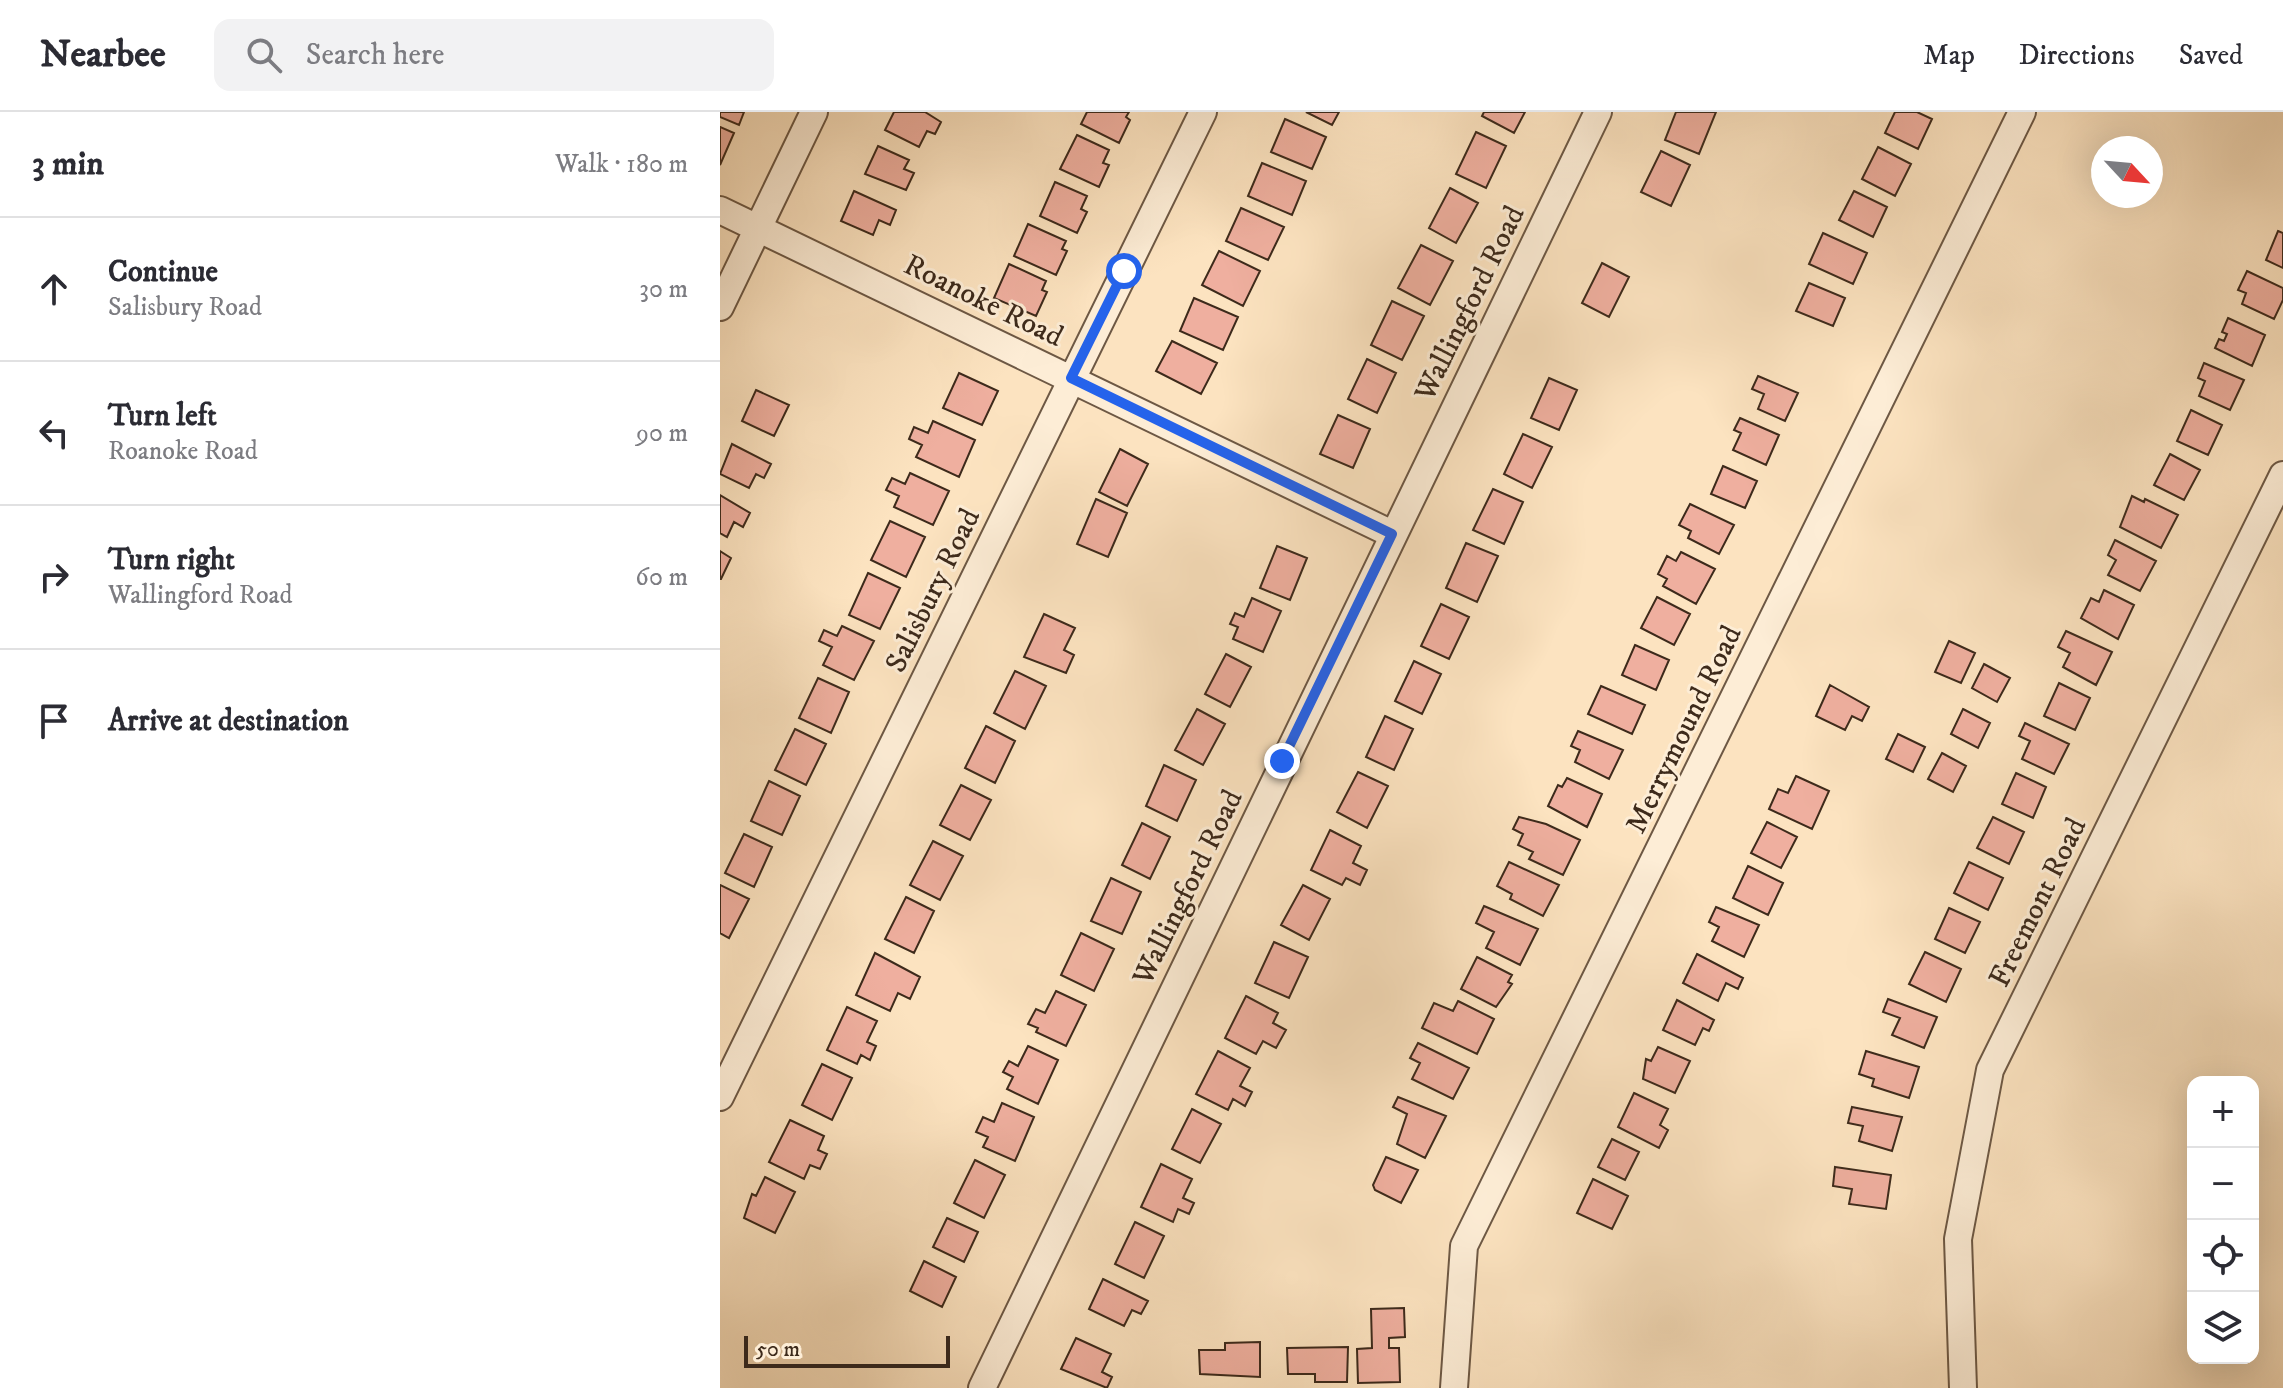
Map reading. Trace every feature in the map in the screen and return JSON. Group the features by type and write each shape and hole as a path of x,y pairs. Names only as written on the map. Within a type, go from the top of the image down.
{"street":[{"path":"720,307 814,112"},
{"name":"Salisbury Road","path":"720,1097 1203,112"},
{"name":"Wallingford Road","path":"982,1388 1598,112"},
{"name":"Merrymound Road","path":"1454,1388 1464,1246 2022,112"},
{"name":"Roanoke Road","path":"720,210 1392,534"},
{"name":"Freemont Road","path":"1963,1388 1958,1239 1990,1070 2283,475"}],"building":[{"path":"720,112 744,112 739,125 720,117"},
{"path":"894,112 925,112 941,122 935,134 927,131 919,147 885,130"},
{"path":"1087,112 1129,112 1126,117 1130,120 1119,143 1081,124"},
{"path":"1306,112 1339,112 1332,125"},
{"path":"1484,112 1525,112 1514,133 1482,116"},
{"path":"1676,112 1716,112 1699,154 1665,140"},
{"path":"1895,112 1917,112 1932,119 1918,149 1885,133"},
{"path":"1285,119 1326,137 1312,169 1271,152"},
{"path":"720,127 734,133 720,165"},
{"path":"1476,132 1506,146 1486,188 1456,174"},
{"path":"1077,135 1109,150 1103,163 1109,165 1099,187 1060,169"},
{"path":"878,146 909,160 904,169 914,173 906,190 865,174"},
{"path":"1878,147 1911,164 1895,196 1862,179"},
{"path":"1661,151 1690,165 1671,206 1641,192"},
{"path":"1262,163 1306,181 1292,215 1248,196"},
{"path":"1055,182 1087,196 1081,209 1087,212 1077,233 1040,216"},
{"path":"1450,188 1478,203 1456,243 1429,228"},
{"path":"854,191 896,210 890,225 879,220 873,235 841,221"},
{"path":"1854,191 1887,207 1873,237 1839,220"},
{"path":"1241,208 1284,227 1268,260 1226,241"},
{"path":"1028,224 1066,241 1062,249 1067,251 1056,275 1014,256"},
{"path":"2278,231 2283,233 2283,268 2266,260"},
{"path":"1823,233 1867,253 1853,284 1809,264"},
{"path":"1421,245 1453,261 1430,305 1398,288"},
{"path":"1219,251 1260,271 1243,306 1202,285"},
{"path":"1602,263 1629,277 1609,317 1582,303"},
{"path":"1009,264 1046,281 1042,290 1047,292 1036,316 994,298"},
{"path":"2247,271 2283,288 2283,300 2274,319 2242,304 2246,293 2238,290"},
{"path":"1809,283 1845,298 1833,326 1796,311"},
{"path":"1194,298 1238,317 1223,350 1180,331"},
{"path":"1392,301 1424,316 1402,360 1371,345"},
{"path":"2228,318 2265,335 2252,366 2215,348 2219,339 2224,341 2227,334 2222,332"},
{"path":"1172,341 1217,363 1201,394 1156,371"},
{"path":"1367,359 1396,373 1377,413 1348,399"},
{"path":"2204,363 2244,380 2230,410 2199,396 2205,381 2198,378"},
{"path":"959,373 998,391 982,425 943,408"},
{"path":"1758,376 1798,393 1785,421 1758,409 1764,394 1752,389"},
{"path":"1549,378 1577,390 1559,430 1531,418"},
{"path":"756,390 789,405 774,436 742,421"},
{"path":"2191,410 2222,425 2208,455 2177,441"},
{"path":"1338,415 1370,429 1353,468 1320,454"},
{"path":"1740,418 1779,435 1766,465 1733,450 1741,433 1734,430"},
{"path":"933,421 975,440 959,477 916,457 922,445 909,439 914,427 928,433"},
{"path":"1523,434 1552,447 1532,488 1504,474"},
{"path":"732,444 771,464 764,478 756,474 749,488 720,474"},
{"path":"1120,449 1148,464 1127,506 1099,492"},
{"path":"2170,454 2200,470 2184,500 2154,485"},
{"path":"1723,466 1757,481 1745,508 1711,494"},
{"path":"910,473 949,491 933,525 894,507 899,496 886,490 892,478 905,484"},
{"path":"1493,489 1523,502 1504,544 1473,530"},
{"path":"720,495 750,513 743,527 734,522 727,537 720,533"},
{"path":"2132,496 2178,515 2161,548 2120,527"},
{"path":"1096,499 1127,513 1108,557 1077,544"},
{"path":"1690,504 1734,525 1719,554 1688,538 1691,531 1679,525"},
{"path":"890,521 925,537 906,577 871,560"},
{"path":"2115,540 2156,561 2140,591 2108,575 2116,560 2108,555"},
{"path":"1466,543 1498,556 1477,602 1446,588"},
{"path":"1277,546 1307,558 1290,600 1260,588"},
{"path":"720,551 731,558 721,579 720,579"},
{"path":"1681,552 1715,569 1696,604 1663,586 1667,579 1658,574 1667,556 1676,561"},
{"path":"868,573 900,588 880,629 849,615"},
{"path":"2104,590 2134,605 2118,639 2081,618 2091,598 2099,602"},
{"path":"1657,597 1690,614 1674,645 1641,628"},
{"path":"1252,598 1281,611 1263,652 1233,639 1238,627 1230,624 1235,613 1244,617"},
{"path":"1441,604 1469,617 1449,659 1421,646"},
{"path":"1044,614 1075,628 1064,650 1074,655 1066,673 1024,657"},
{"path":"842,626 874,641 854,680 823,665 832,647 819,641 824,630 837,636"},
{"path":"2066,631 2112,652 2096,685 2063,667 2070,653 2058,647"},
{"path":"1949,641 1975,653 1961,683 1935,672"},
{"path":"1635,645 1669,660 1656,690 1622,675"},
{"path":"1226,654 1251,667 1230,707 1205,694"},
{"path":"1414,661 1441,674 1422,714 1395,701"},
{"path":"1984,664 2010,678 1997,702 1972,688"},
{"path":"1015,671 1046,686 1025,729 994,713"},
{"path":"818,678 849,692 831,733 799,718"},
{"path":"2059,683 2090,698 2075,730 2044,716"},
{"path":"1830,685 1869,707 1862,721 1852,716 1845,730 1816,716"},
{"path":"1601,686 1645,705 1632,734 1588,714"},
{"path":"1197,709 1225,724 1203,765 1175,750"},
{"path":"1963,709 1990,723 1978,748 1951,734"},
{"path":"1385,716 1413,729 1394,770 1366,757"},
{"path":"2025,723 2069,744 2054,774 2022,759 2030,741 2019,736"},
{"path":"986,726 1015,741 995,783 965,768"},
{"path":"795,729 826,744 806,785 775,770"},
{"path":"1578,731 1623,750 1609,779 1575,762 1580,750 1571,746"},
{"path":"1898,734 1925,747 1913,772 1886,759"},
{"path":"1942,753 1966,766 1953,792 1928,779"},
{"path":"1164,765 1196,780 1177,821 1146,806"},
{"path":"1358,772 1388,786 1367,828 1337,812"},
{"path":"2016,773 2046,787 2033,818 2002,804"},
{"path":"1796,776 1829,791 1812,829 1769,809 1778,789 1788,793"},
{"path":"1567,778 1602,794 1587,827 1548,806 1558,785 1562,787"},
{"path":"769,781 800,796 782,835 751,821"},
{"path":"961,785 991,800 970,840 940,825"},
{"path":"1519,817 1546,824 1580,840 1563,875 1529,859 1533,852 1518,845 1523,834 1513,829"},
{"path":"1993,817 2024,832 2009,864 1977,848"},
{"path":"1767,822 1797,837 1781,868 1751,853"},
{"path":"1142,823 1170,837 1150,879 1122,865"},
{"path":"1330,830 1361,846 1353,863 1367,870 1360,885 1346,878 1342,885 1311,870"},
{"path":"744,834 772,847 754,887 725,873"},
{"path":"933,841 963,856 940,900 910,885"},
{"path":"1509,862 1559,885 1543,916 1510,899 1512,894 1497,886"},
{"path":"1969,862 2003,878 1988,910 1954,893"},
{"path":"1748,866 1783,883 1768,915 1733,898"},
{"path":"1111,878 1141,892 1122,934 1091,921"},
{"path":"720,885 749,899 729,938 720,933"},
{"path":"1303,885 1330,899 1309,940 1281,925"},
{"path":"906,897 934,911 914,953 885,939"},
{"path":"1484,906 1538,929 1520,965 1486,948 1494,932 1476,923"},
{"path":"1716,907 1759,925 1744,957 1712,941 1719,927 1709,922"},
{"path":"1949,908 1980,922 1965,953 1935,939"},
{"path":"1081,933 1114,949 1094,991 1061,975"},
{"path":"1274,942 1308,957 1289,998 1255,983"},
{"path":"1925,952 1961,969 1946,1002 1909,984"},
{"path":"875,953 920,977 910,999 898,993 890,1011 856,995"},
{"path":"1697,954 1743,978 1738,989 1726,983 1718,1001 1683,983"},
{"path":"1477,957 1512,975 1508,982 1512,984 1496,1007 1461,989"},
{"path":"1056,991 1086,1005 1066,1046 1036,1032 1038,1028 1028,1024 1036,1009 1045,1013"},
{"path":"1246,996 1278,1013 1273,1023 1286,1030 1276,1048 1263,1041 1256,1054 1225,1038"},
{"path":"1888,999 1937,1017 1924,1048 1892,1035 1900,1018 1883,1012"},
{"path":"1677,1000 1714,1020 1709,1031 1703,1028 1695,1045 1663,1030"},
{"path":"1458,1001 1494,1019 1477,1054 1422,1028 1434,1003 1453,1011"},
{"path":"847,1007 877,1021 867,1042 876,1046 870,1060 861,1055 857,1064 827,1050"},
{"path":"1418,1043 1469,1068 1453,1099 1412,1079 1420,1063 1410,1058"},
{"path":"1028,1046 1058,1060 1038,1104 1007,1089 1013,1077 1003,1072 1009,1061 1018,1066"},
{"path":"1658,1047 1690,1061 1675,1093 1643,1079 1646,1059 1651,1061"},
{"path":"1218,1051 1250,1068 1240,1086 1252,1092 1245,1106 1233,1099 1228,1110 1196,1094"},
{"path":"1866,1051 1919,1067 1909,1098 1872,1086 1874,1079 1859,1074"},
{"path":"822,1064 852,1078 832,1120 802,1105"},
{"path":"1634,1093 1668,1109 1660,1125 1668,1130 1659,1148 1618,1127"},
{"path":"1398,1097 1446,1116 1425,1158 1397,1144 1407,1114 1393,1107"},
{"path":"1002,1103 1034,1117 1015,1161 983,1147 988,1137 976,1132 983,1117 994,1122"},
{"path":"1852,1107 1902,1117 1892,1151 1859,1141 1863,1126 1848,1123"},
{"path":"1192,1109 1221,1124 1200,1163 1172,1149"},
{"path":"790,1120 824,1136 818,1150 827,1154 820,1169 810,1165 804,1179 769,1162"},
{"path":"1612,1139 1639,1152 1625,1180 1598,1167"},
{"path":"1386,1157 1418,1170 1401,1203 1375,1190 1373,1185"},
{"path":"975,1160 1005,1175 984,1218 954,1203"},
{"path":"1161,1164 1192,1179 1183,1198 1194,1203 1189,1214 1178,1209 1173,1222 1141,1207"},
{"path":"1835,1167 1891,1175 1886,1209 1849,1204 1852,1189 1833,1186"},
{"path":"765,1177 795,1192 775,1233 744,1218 752,1194 756,1196"},
{"path":"1593,1179 1628,1196 1612,1229 1577,1213"},
{"path":"947,1218 978,1232 964,1262 933,1247"},
{"path":"1135,1222 1164,1236 1144,1278 1115,1264"},
{"path":"924,1261 956,1277 942,1307 910,1291"},
{"path":"1103,1279 1148,1301 1141,1314 1132,1310 1124,1326 1089,1309"},
{"path":"1404,1308 1405,1337 1389,1338 1389,1348 1399,1348 1400,1382 1358,1383 1357,1349 1372,1348 1371,1309"},
{"path":"1076,1338 1111,1354 1102,1372 1112,1377 1107,1388 1061,1369"},
{"path":"1260,1342 1260,1377 1200,1374 1199,1350 1225,1350 1225,1343"},
{"path":"1348,1347 1347,1382 1315,1382 1315,1374 1288,1374 1287,1348"}],"route":[{"path":"1124,271 1071,378 1392,534 1282,761"}]}
